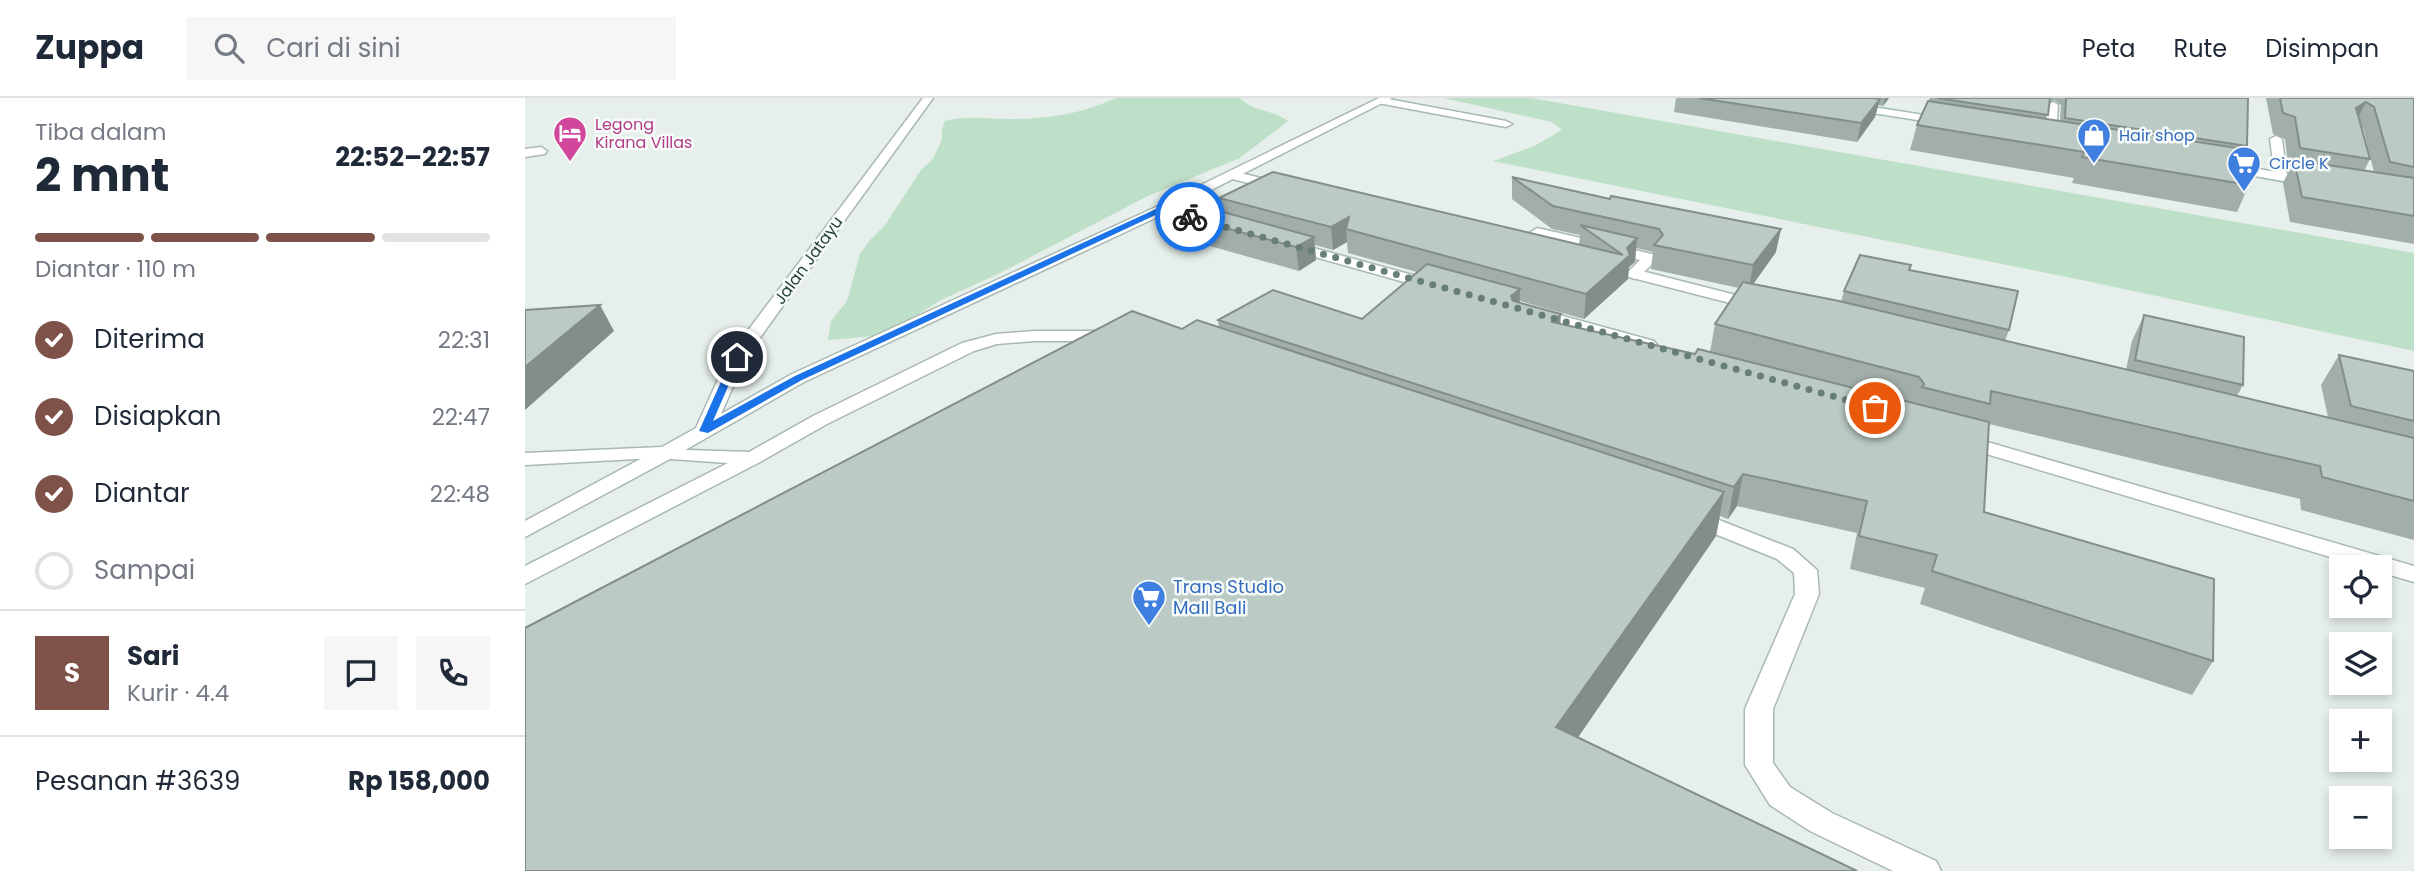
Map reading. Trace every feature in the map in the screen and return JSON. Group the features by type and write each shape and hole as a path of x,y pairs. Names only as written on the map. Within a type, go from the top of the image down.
{"street":[{"name":"Jalan Jatayu","path":"704,431 737,357 928,98"},
{"path":"1795,98 1963,124"},
{"path":"525,530 799,378 1161,210 1384,99 1506,124"},
{"path":"2050,138 2053,105"},
{"path":"2276,139 2281,177"},
{"path":"525,153 541,152"},
{"path":"2204,164 2331,185"},
{"path":"1232,175 1298,191"},
{"path":"1161,210 1229,228"},
{"path":"1493,240 1520,246 1537,232 1651,258 1633,274 1781,311"},
{"path":"1269,239 1458,292"},
{"path":"1516,316 1658,355"},
{"path":"525,576 753,458 820,420 968,347 1034,335 1132,337"},
{"path":"1055,355 1091,335"},
{"path":"1945,436 2414,574"},
{"path":"525,459 666,453 753,458"},
{"path":"1675,510 1785,554 1805,570 1807,594 1759,709 1759,765 1780,796 1821,822 1925,871"}],"green space":[{"path":"1116,98 1240,98 1251,106 1288,121 1240,158 1148,196 1000,273 939,301 911,319 874,336 828,340 831,321 847,301 860,254 885,225 921,170 933,159 942,139 945,121 1051,117 1077,112"},
{"path":"1443,98 1531,98 2414,253 2414,351 2091,282 1493,161 1534,146 1562,130 1552,122"}],"building":[{"path":"1699,98 1873,98 1880,99 1861,123"},
{"path":"1937,98 2050,98 2048,115"},
{"path":"2066,98 2248,98 2247,146 2065,118"},
{"path":"2280,98 2414,98 2414,167 2390,162 2374,107 2366,102 2356,108 2370,159 2300,148 2295,117 2283,113"},
{"path":"1928,101 2250,150 2249,185 2082,157 2084,152 1917,125"},
{"path":"2294,160 2414,178 2414,216 2302,197"},
{"path":"1273,172 1623,255 1580,225 1637,238 1627,248 1630,255 1586,294 1346,229 1349,217 1331,227 1219,198"},
{"path":"1512,177 1610,199 1611,196 1781,229 1753,265 1654,245 1663,235 1659,229 1553,206"},
{"path":"1201,206 1314,237 1296,247 1181,216"},
{"path":"1860,255 1911,265 1909,270 2018,291 2009,330 1844,291"},
{"path":"1427,264 1520,289 1511,296 1513,301 1561,314 1552,322 1695,354 1698,349 1989,422 1984,512 2214,579 2213,661 1932,571 1937,555 1859,536 1867,501 1743,474 1734,487 1218,320 1273,290 1362,319"},
{"path":"1743,282 1839,301 2414,438 2414,501 2322,477 2320,466 1991,391 1990,404 1922,387 1924,384 1919,377 1715,324"},
{"path":"600,305 525,367 525,310"},
{"name":"Trans Studio Mall Bali","path":"1132,311 1182,329 1197,320 1724,492 1556,727 1857,871 525,871 525,628"},
{"path":"2144,315 2244,337 2243,385 2135,360"},
{"path":"2339,355 2414,371 2414,421 2351,406"}],"way so far":[{"path":"1190,217 1875,408"}],"place":[{"name":"Legong Kirana Villas","path":"570,163"},
{"name":"Hair shop","path":"2094,165"},
{"name":"Circle K","path":"2244,193"},
{"name":"Trans Studio Mall Bali","path":"1149,627"}],"route":[{"path":"737,357 704,431 799,378 1161,210 1190,217"}]}
